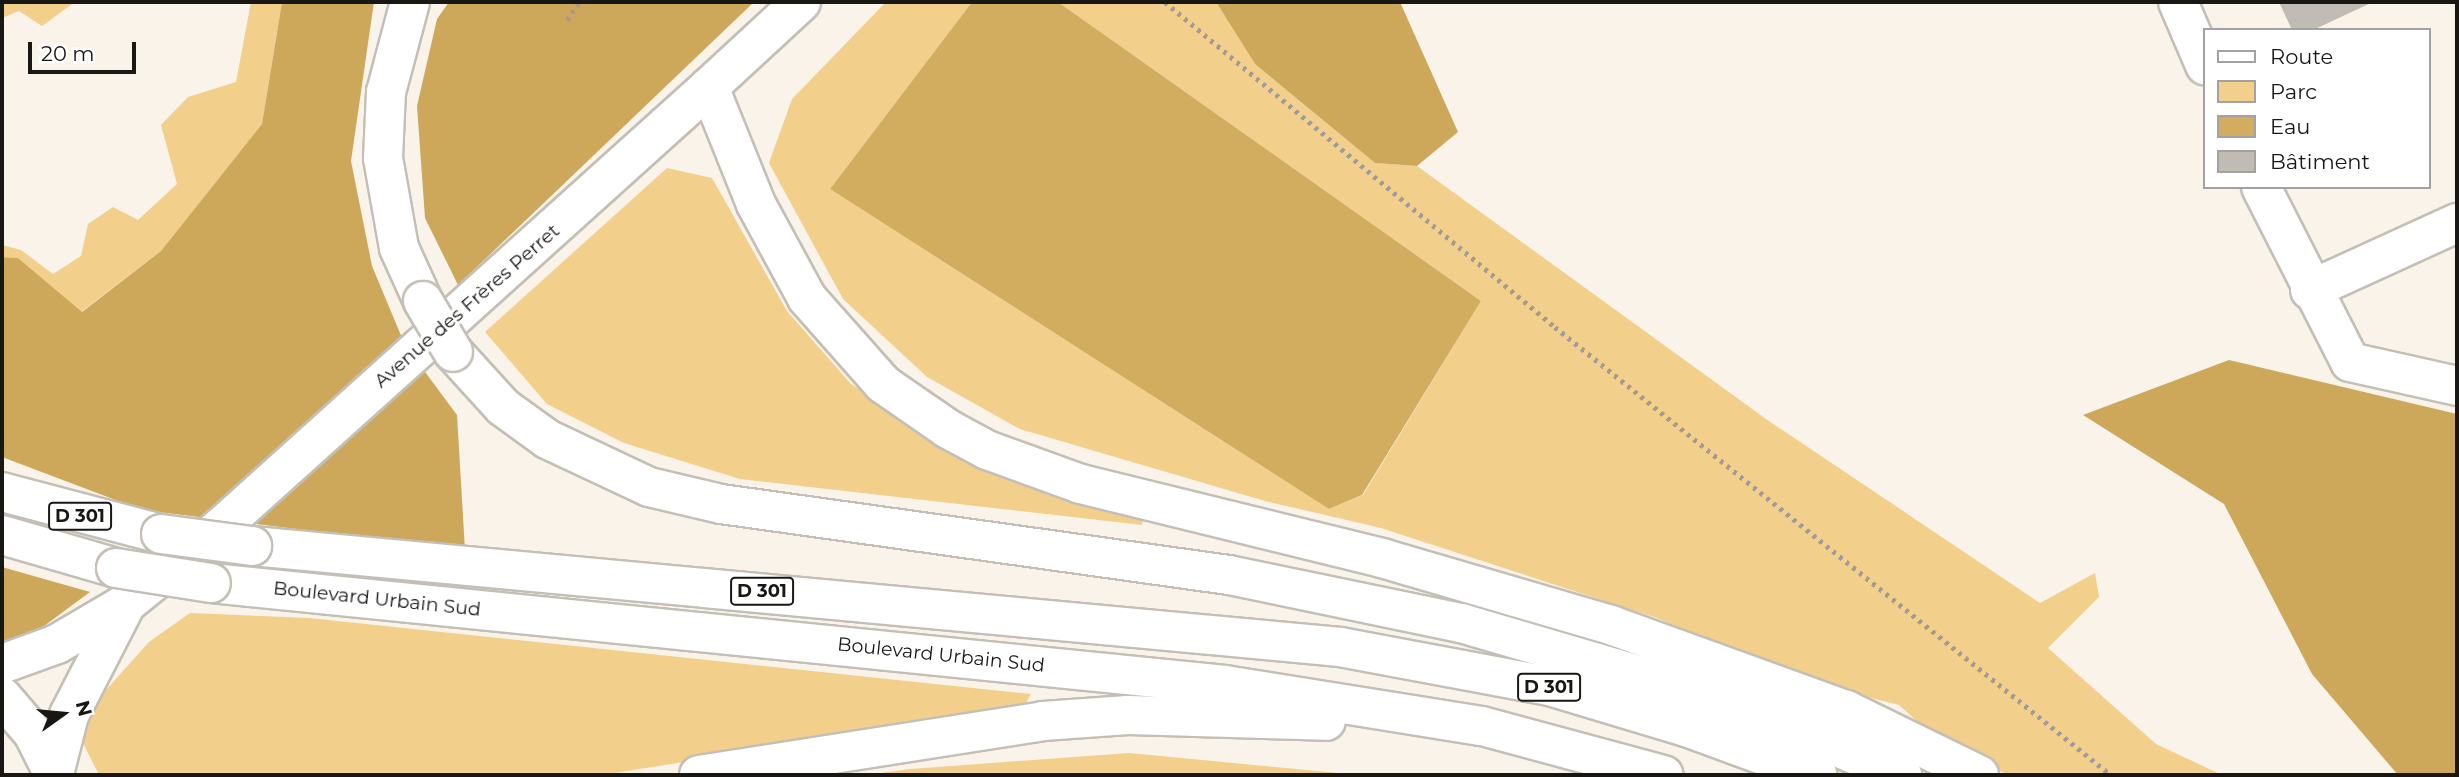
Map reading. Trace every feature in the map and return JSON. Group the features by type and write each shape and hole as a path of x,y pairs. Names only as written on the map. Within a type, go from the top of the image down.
{"main road":[{"path":"410,2 386,92 383,158 399,248 423,301 453,352 503,407 547,439 649,487 721,504 1229,575 1461,623 1684,688 1784,724 1902,775"},
{"name":"Avenue des Frères Perret","path":"127,603 222,526 801,2"},
{"path":"2178,2 2204,63"},
{"path":"709,87 757,204 807,298 883,384 948,429 987,450 1081,484 1382,558 1611,625 1846,710 1979,775"},
{"path":"2262,189 2310,290 2350,362 2457,386"},
{"path":"2310,290 2457,223"},
{"name":"D 301","path":"2,492 161,534 252,546 1340,647 1577,694 1817,775"},
{"name":"Boulevard Urbain Sud","path":"2,536 116,568 211,583 1212,683 1482,726 1663,775"},
{"path":"2,664 57,644 127,603"},
{"path":"54,775 69,715 127,603"},
{"path":"2,698 33,733 54,775"},
{"path":"699,775 1043,721 1128,715 1482,726"}],"path":[{"path":"567,20 579,2"},
{"path":"1165,2 1555,327 2111,775"}],"green space":[{"path":"2,2 75,2 42,26 19,11 2,18"},
{"path":"251,2 282,2 262,124 161,251 81,312 18,258 2,257 2,245 21,250 53,274 81,256 88,224 113,207 138,220 177,184 161,125 188,97 236,82"},
{"path":"886,2 972,2 830,189 1329,509 1363,495 1481,301 1058,2 1216,2 1255,64 1375,163 1417,166 1766,419 2040,603 2095,573 2099,597 2048,648 2156,744 2222,775 2008,775 1929,732 1899,705 1815,684 1657,618 1381,528 1265,501 1020,429 927,377 843,299 769,163 792,99"},
{"path":"667,168 712,178 787,311 851,384 919,429 1144,516 1142,525 740,479 624,443 547,404 485,332"},
{"path":"190,613 309,618 1031,694 1023,708 602,775 99,775 82,741 98,699 149,642"},
{"path":"1129,753 1359,775 867,775 910,769"}],"shaded area":[{"path":"282,2 374,2 351,161 372,266 405,345 457,415 465,550 142,510 2,457 2,257 18,258 82,312 161,251 262,124"},
{"path":"449,2 754,2 458,285 425,218 417,106 437,19"},
{"path":"1216,2 1400,2 1458,132 1417,166 1375,163 1255,64"},
{"path":"2229,360 2457,414 2457,775 2398,775 2312,674 2224,504 2083,415"},
{"path":"2,567 90,592 44,626 2,646"}],"water":[{"path":"972,2 1058,2 1481,301 1362,495 1329,509 830,189"}],"building":[{"path":"2279,2 2373,2 2317,28 2291,28"}]}
